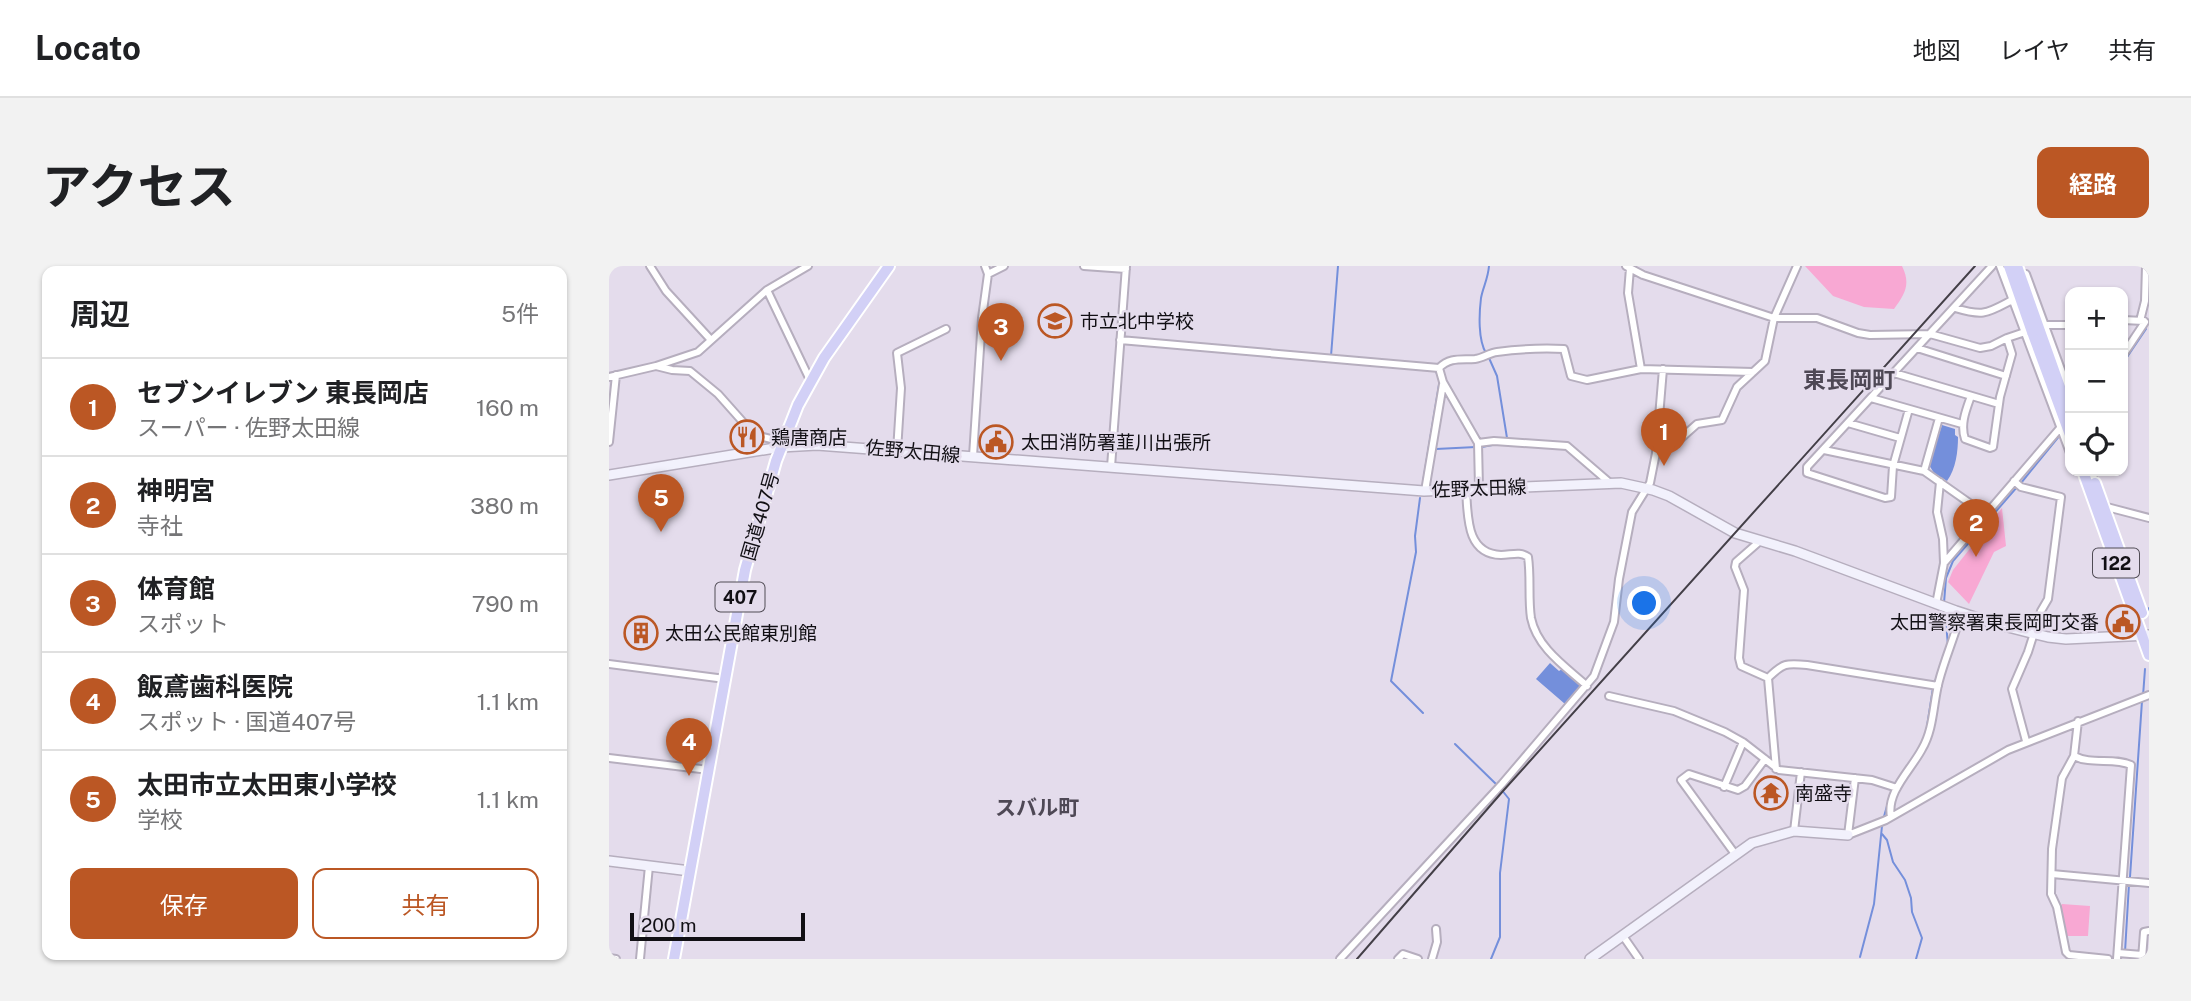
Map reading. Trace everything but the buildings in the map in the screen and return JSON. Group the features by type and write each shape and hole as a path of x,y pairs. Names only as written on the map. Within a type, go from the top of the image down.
{"highway":[{"name":"国道407号","path":"674,959 750,551 782,444 798,405 838,337 889,266"},
{"path":"2008,266 2069,413"},
{"path":"2021,270 2036,330 2065,420"},
{"name":"122","path":"2088,476 2147,635 2149,655"},
{"name":"122","path":"2099,504 2107,539 2147,635"}],"main road":[{"name":"佐野太田線","path":"609,475 782,444 844,446 1425,491 1610,483 1648,488 1669,496 1734,533 1795,551 1962,613 2033,634 2066,639 2147,635"},
{"path":"1590,959 1752,843 1794,831 1848,835"},
{"path":"609,861 690,872"}],"street":[{"path":"650,266 666,291 711,341"},
{"path":"609,442 613,376 698,352 767,290 795,269 808,266"},
{"path":"973,456 982,318 988,274 985,266"},
{"path":"988,274 1004,266"},
{"path":"1084,266 1126,268 1111,467"},
{"path":"1656,453 1679,440 1697,424 1722,420 1738,387 1765,361 1774,318 1797,266"},
{"path":"1909,409 1893,466 1891,497 1885,498 1809,475 1807,467 1992,266"},
{"path":"2000,266 2014,299 2036,330 2065,385"},
{"path":"2126,350 2145,322 2146,266"},
{"path":"1641,369 1628,293 1628,267 1643,275 1774,318 1817,318 1870,335 1930,334 1980,348 2036,330 2065,326"},
{"path":"767,290 811,382"},
{"path":"1955,307 1976,314 1986,313 2014,299"},
{"path":"897,450 901,388 897,353 946,329"},
{"path":"2036,330 2065,439"},
{"path":"1971,396 1962,424 1965,439 1993,447 1999,404 2012,354 2007,338"},
{"path":"1120,340 1439,368"},
{"path":"1917,348 2006,376"},
{"path":"1439,368 1444,363 1460,358 1475,359 1493,353 1564,349 1571,376 1587,380 1641,369 1753,372"},
{"path":"656,366 690,371 718,394 750,430 782,444"},
{"path":"1439,368 1443,382 1478,445 1479,488"},
{"path":"1340,959 1473,817 1594,676 1614,622 1632,512 1648,488 1656,453 1663,369"},
{"path":"1894,373 1999,404"},
{"path":"1425,491 1443,382"},
{"path":"1871,398 1962,424"},
{"path":"1924,471 1939,418"},
{"path":"1848,423 1900,438"},
{"path":"1944,563 2061,427"},
{"path":"1478,445 1495,441 1567,446 1610,483"},
{"path":"1824,450 1924,471 1985,514"},
{"path":"2014,481 2021,487 2061,498 2048,599 2012,689 2026,741"},
{"path":"1936,604 1944,563 1943,539 1937,512 1940,482"},
{"path":"1466,489 1468,526 1473,540 1498,555 1522,553 1528,557 1531,617 1536,633 1549,652 1587,686"},
{"path":"2099,504 2149,518"},
{"path":"1760,541 1736,562 1735,567 1743,586 1744,597 1739,658 1741,666 1768,678"},
{"path":"1891,817 1889,813 1897,788 1926,742 1938,686 1962,613"},
{"path":"1768,678 1779,667 1789,663 1938,686"},
{"path":"609,664 726,679"},
{"path":"1768,678 1776,769"},
{"path":"1855,778 1848,835 1873,827 2026,741 2149,695"},
{"path":"1609,696 1674,711 1725,732 1743,742 1776,769 1855,778 1897,788"},
{"path":"2078,721 2074,756 2062,778 2052,849 2051,894 2057,906 2066,952 2069,955 2108,959"},
{"path":"1724,787 1743,742"},
{"path":"2074,756 2131,765 2119,955 2142,957 2144,932 2149,931"},
{"path":"609,758 709,770"},
{"path":"1734,854 1681,779 1689,774 1724,787 1742,789 1765,760"},
{"path":"1794,831 1801,772"},
{"path":"641,959 649,866"},
{"path":"2052,874 2149,883"},
{"path":"1432,959 1437,942 1436,929"},
{"path":"1623,936 1639,959"},
{"path":"1398,959 1405,954 1418,959"},
{"path":"609,958 616,959"}],"shaded area":[{"path":"1805,266 1902,266 1906,289 1894,309 1864,307 1833,296"},
{"path":"2002,508 2006,546 1994,552 1969,604 1948,582 1953,570"},
{"path":"2062,904 2090,906 2088,936 2066,936 2060,907"}],"water":[{"path":"1942,425 1955,429 1955,435 1958,437 1956,460 1947,481 1934,473 1929,465"},
{"path":"1550,663 1580,684 1565,704 1536,679"}],"waterway":[{"path":"1331,356 1338,266"},
{"path":"1486,353 1480,334 1480,312 1489,266"},
{"path":"2128,356 2146,329"},
{"path":"1489,358 1497,376 1507,438"},
{"path":"1423,482 1440,379 1435,370"},
{"path":"2021,483 2060,435"},
{"path":"1482,447 1497,444"},
{"path":"1436,449 1476,447"},
{"path":"1944,603 1946,578 1953,561 2017,487"},
{"path":"1420,498 1415,536 1416,552 1391,681 1423,713"},
{"path":"1945,613 1948,645"},
{"path":"1926,733 1933,688 1941,663"},
{"path":"2143,696 2145,669"},
{"path":"2130,877 2142,701"},
{"path":"1455,744 1497,785"},
{"path":"1899,778 1916,754"},
{"path":"1491,959 1500,937 1500,873 1509,799 1501,789"},
{"path":"1883,820 1889,799"},
{"path":"1860,957 1874,904 1882,826"},
{"path":"1882,834 1887,840 1893,862 1905,880 1912,912 1922,938 1916,959"},
{"path":"2125,952 2129,884"}],"railway":[{"path":"1357,959 1503,791 1975,266"}],"place":[{"name":"市立北中学校","path":"1055,321"},
{"name":"体育館","path":"1001,361"},
{"name":"鶏唐商店","path":"747,437"},
{"name":"太田消防署韮川出張所","path":"996,442"},
{"name":"セブンイレブン 東長岡店","path":"1664,466"},
{"name":"太田市立太田東小学校","path":"661,532"},
{"name":"神明宮","path":"1976,557"},
{"name":"太田警察署東長岡町交番","path":"2123,622"},
{"name":"太田公民館東別館","path":"641,633"},
{"name":"飯鳶歯科医院","path":"689,776"},
{"name":"南盛寺","path":"1771,793"}],"district":[{"name":"東長岡町","path":"1849,379"},
{"name":"スバル町","path":"1037,807"}]}
